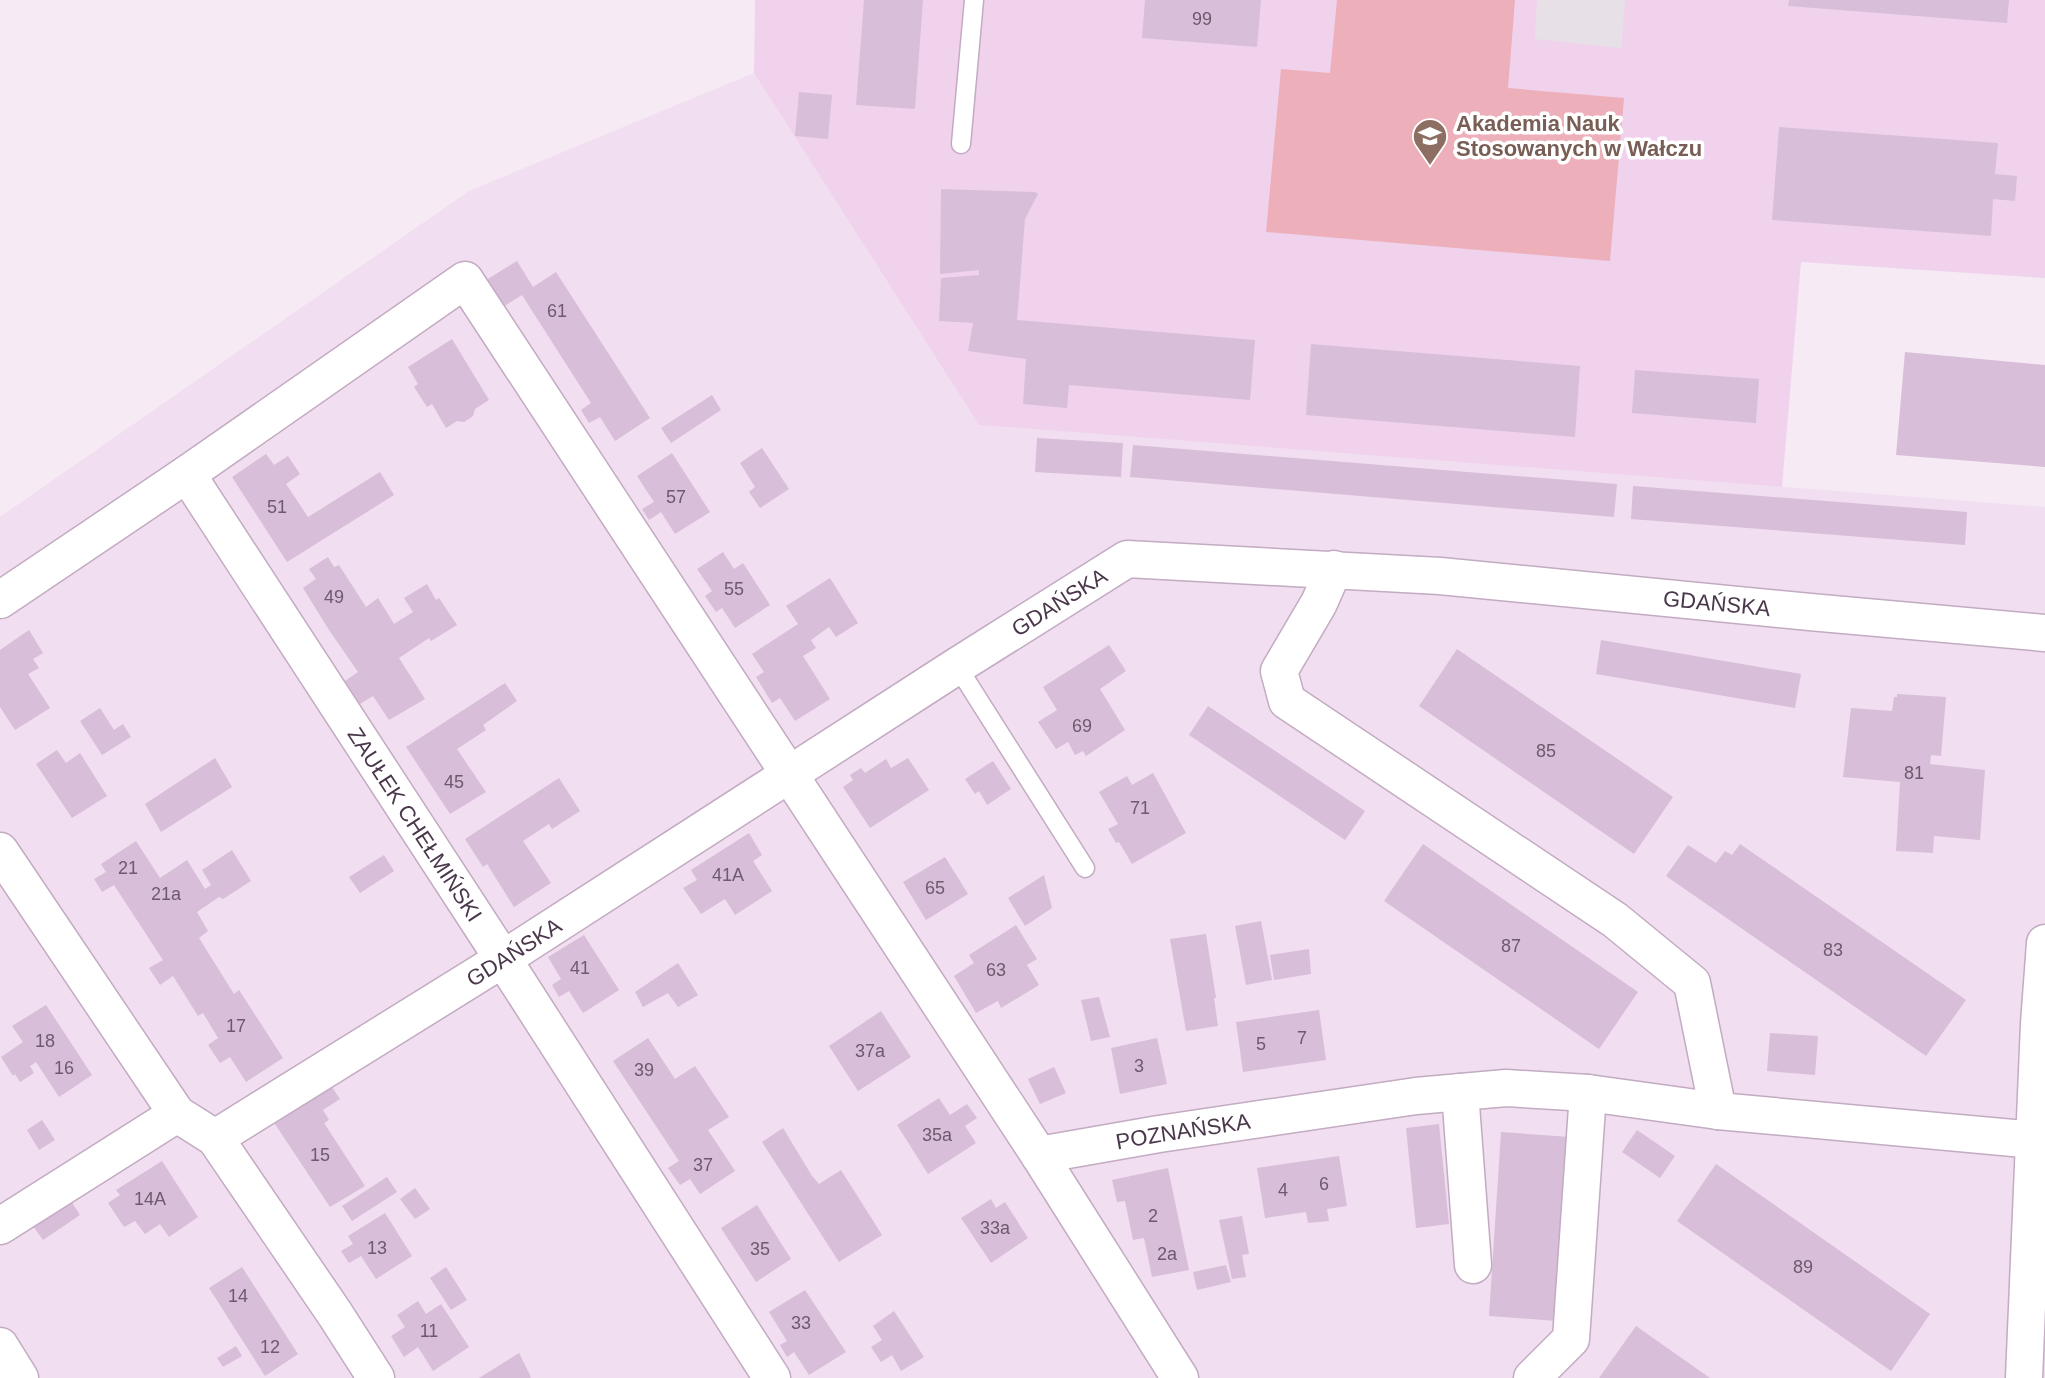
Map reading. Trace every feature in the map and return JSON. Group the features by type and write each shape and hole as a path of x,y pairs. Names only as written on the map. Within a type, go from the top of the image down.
{"street":[{"path":"0,600 465,280 1039,1155 1180,1378"},
{"name":"ZAUŁEK CHEŁMIŃSKI","path":"187,474 772,1378"},
{"name":"GDAŃSKA","path":"215,1138 503,959 1127,559 1440,576 2045,633"},
{"path":"1334,569 1319,603 1279,671 1287,701 1615,920 1692,983 1718,1111"},
{"path":"0,851 177,1114 215,1138 376,1378"},
{"path":"2024,1378 2045,943"},
{"name":"POZNAŃSKA","path":"1039,1155 1416,1096 1506,1088 1588,1093 1718,1111 2035,1140"},
{"path":"1460,1092 1473,1265"},
{"path":"1532,1378 1571,1339 1588,1093"},
{"path":"0,1226 177,1114"},
{"path":"0,1346 20,1378"}],"lane":[{"path":"961,144 974,0"},
{"path":"957,666 1085,868"}],"shaded area":[{"name":"Akademia Nauk Stosowanych w Wałczu","path":"755,0 2045,0 2045,278 1801,262 1782,487 979,425 754,73"},
{"path":"1337,0 1515,0 1508,88 1624,98 1610,261 1266,232 1281,69 1330,73"},
{"path":"1537,0 1625,0 1621,48 1535,39"},
{"path":"754,73 979,425 2045,507 2045,1378 0,1378 0,517 469,191"}],"building":[{"path":"864,0 923,0 915,109 856,105"},
{"path":"1145,0 1261,0 1257,47 1142,38"},
{"path":"1789,0 2009,0 2007,23 1788,6"},
{"path":"799,92 832,95 828,139 795,136"},
{"path":"1779,127 1998,143 1995,174 2017,176 2015,201 1993,199 1991,236 1772,220"},
{"path":"941,189 1038,194 1025,219 1017,320 1255,340 1250,400 1069,385 1067,408 1023,404 1026,359 968,351 973,323 939,321 941,278 979,275 979,270 940,274"},
{"path":"517,261 533,287 556,272 650,418 615,441 600,417 589,423 581,410 591,403 522,295 503,307 486,280"},
{"path":"452,339 489,400 475,409 473,416 464,422 457,421 446,428 432,404 427,407 414,387 418,384 408,367"},
{"path":"1311,344 1580,366 1575,437 1306,415"},
{"path":"1905,352 2045,365 2045,467 1896,455"},
{"path":"1635,370 1759,379 1756,423 1632,413"},
{"path":"712,395 721,410 671,443 661,428"},
{"path":"1037,438 1123,443 1121,477 1035,472"},
{"path":"1133,445 1617,484 1614,517 1130,477"},
{"path":"762,448 789,489 760,508 749,492 755,487 740,463"},
{"path":"672,453 710,512 675,534 661,512 649,520 642,509 654,502 637,476"},
{"path":"266,454 274,465 288,456 300,474 286,484 308,517 380,472 394,495 287,562 232,477"},
{"path":"1633,486 1967,512 1965,545 1631,519"},
{"path":"723,552 734,569 743,563 770,605 735,628 722,608 716,612 705,596 712,591 697,569"},
{"path":"328,557 334,567 339,565 366,607 378,598 394,624 413,612 404,598 427,584 457,625 431,641 429,638 399,658 425,699 389,720 373,696 360,704 345,681 358,672 303,588 316,579 309,569"},
{"path":"830,578 858,623 836,637 829,627 811,640 816,648 803,656 830,699 795,721 780,698 772,703 756,677 764,672 752,654 798,624 786,606"},
{"path":"29,630 43,653 33,659 39,668 28,674 50,708 15,730 0,707 0,650"},
{"path":"1601,640 1801,674 1795,708 1596,674"},
{"path":"1109,645 1126,671 1100,689 1125,730 1086,756 1083,751 1075,755 1068,742 1056,749 1038,722 1057,710 1043,687"},
{"path":"1457,649 1673,797 1634,854 1419,706"},
{"path":"505,683 517,701 483,725 486,730 457,749 486,792 450,814 406,747"},
{"path":"1897,694 1946,697 1941,756 1931,755 1930,764 1985,770 1980,840 1934,836 1933,853 1896,851 1900,782 1843,777 1851,708 1892,711"},
{"path":"1208,706 1365,811 1345,840 1189,735"},
{"path":"100,708 114,730 123,724 131,737 102,755 80,721"},
{"path":"57,750 66,763 80,753 107,796 72,818 36,764"},
{"path":"215,758 232,787 161,832 145,804"},
{"path":"908,758 929,790 870,828 843,787 853,780 850,775 861,768 865,773 886,759 891,768"},
{"path":"993,761 1011,789 987,805 979,791 975,794 965,779"},
{"path":"1153,773 1186,833 1132,864 1108,829 1118,824 1099,792 1127,776 1132,785"},
{"path":"559,778 580,811 552,829 549,824 523,841 551,883 514,907 487,864 483,867 465,839"},
{"path":"749,833 762,855 753,861 772,891 735,915 725,899 701,914 683,888 697,880 691,870"},
{"path":"136,841 160,878 187,860 205,889 211,885 202,870 232,850 251,881 197,912 208,931 199,938 234,994 239,990 283,1058 246,1082 230,1057 220,1063 208,1045 218,1038 203,1013 198,1016 173,976 160,985 149,968 163,960 114,885 102,892 94,879 106,872 101,864"},
{"path":"1423,844 1638,992 1599,1049 1384,901"},
{"path":"1740,844 1966,1000 1926,1056 1666,876 1688,845 1716,863 1725,851 1732,855"},
{"path":"384,855 394,871 360,893 349,877"},
{"path":"945,857 968,894 926,920 903,882"},
{"path":"1044,875 1052,908 1025,926 1008,898"},
{"path":"1261,921 1272,980 1246,985 1235,926"},
{"path":"1016,925 1037,959 1027,965 1039,985 1001,1008 998,1001 976,1013 954,976 974,963 969,955"},
{"path":"1206,934 1218,1026 1186,1031 1170,939"},
{"path":"584,935 619,990 583,1013 569,991 559,997 552,985 561,979 548,957"},
{"path":"1309,949 1311,974 1274,980 1270,955"},
{"path":"678,963 698,995 678,1007 668,993 643,1007 635,992"},
{"path":"1099,997 1110,1037 1091,1041 1081,1000"},
{"path":"46,1005 92,1075 59,1097 36,1062 30,1066 34,1073 20,1082 1,1057 23,1042 12,1026"},
{"path":"1319,1010 1326,1060 1243,1072 1236,1022"},
{"path":"881,1011 911,1057 858,1091 829,1046"},
{"path":"1770,1033 1818,1036 1815,1075 1767,1071"},
{"path":"648,1038 675,1079 695,1066 729,1117 708,1130 735,1171 700,1194 690,1179 680,1185 668,1168 679,1161 613,1061"},
{"path":"1157,1038 1167,1084 1120,1094 1111,1048"},
{"path":"1054,1067 1066,1093 1040,1104 1028,1079"},
{"path":"330,1084 340,1099 323,1110 329,1120 324,1123 365,1186 330,1207 273,1121"},
{"path":"939,1098 950,1115 967,1104 977,1118 965,1126 976,1143 928,1174 897,1125"},
{"path":"42,1120 55,1140 39,1150 27,1130"},
{"path":"1439,1124 1449,1224 1416,1228 1406,1128"},
{"path":"783,1128 819,1184 841,1170 882,1235 839,1262 762,1142"},
{"path":"1637,1130 1675,1156 1660,1178 1622,1152"},
{"path":"1501,1132 1570,1137 1557,1321 1489,1316"},
{"path":"1339,1156 1347,1206 1327,1209 1329,1221 1308,1223 1306,1212 1265,1218 1257,1168"},
{"path":"162,1161 198,1217 169,1237 160,1224 145,1234 135,1221 124,1227 108,1203 120,1195 116,1190"},
{"path":"1716,1164 1930,1314 1891,1371 1677,1221"},
{"path":"1168,1168 1189,1270 1152,1277 1144,1238 1133,1240 1125,1201 1117,1202 1112,1180"},
{"path":"387,1177 397,1192 352,1221 342,1206"},
{"path":"415,1188 430,1209 415,1219 400,1199"},
{"path":"991,1199 996,1208 1005,1202 1028,1238 991,1263 961,1218"},
{"path":"71,1201 80,1215 43,1240 33,1226"},
{"path":"757,1205 791,1259 756,1282 721,1228"},
{"path":"385,1213 412,1256 376,1279 361,1256 349,1263 341,1251 353,1244 348,1236"},
{"path":"1242,1216 1249,1254 1242,1255 1246,1277 1232,1279 1219,1220"},
{"path":"1226,1265 1231,1282 1197,1290 1193,1272"},
{"path":"242,1267 298,1354 265,1376 209,1288"},
{"path":"446,1267 467,1300 451,1310 430,1278"},
{"path":"805,1290 846,1352 809,1375 794,1352 787,1357 780,1345 787,1341 769,1312"},
{"path":"418,1301 426,1314 441,1304 469,1347 433,1371 418,1347 404,1357 391,1336 405,1327 397,1315"},
{"path":"894,1311 924,1357 901,1371 892,1355 881,1362 871,1347 882,1340 873,1326"},
{"path":"1636,1326 1710,1378 1599,1378"},
{"path":"236,1346 242,1356 223,1367 217,1358"},
{"path":"519,1353 530,1378 479,1378"}],"place":[{"name":"Akademia Nauk Stosowanych w Wałczu","path":"1430,167"}]}
